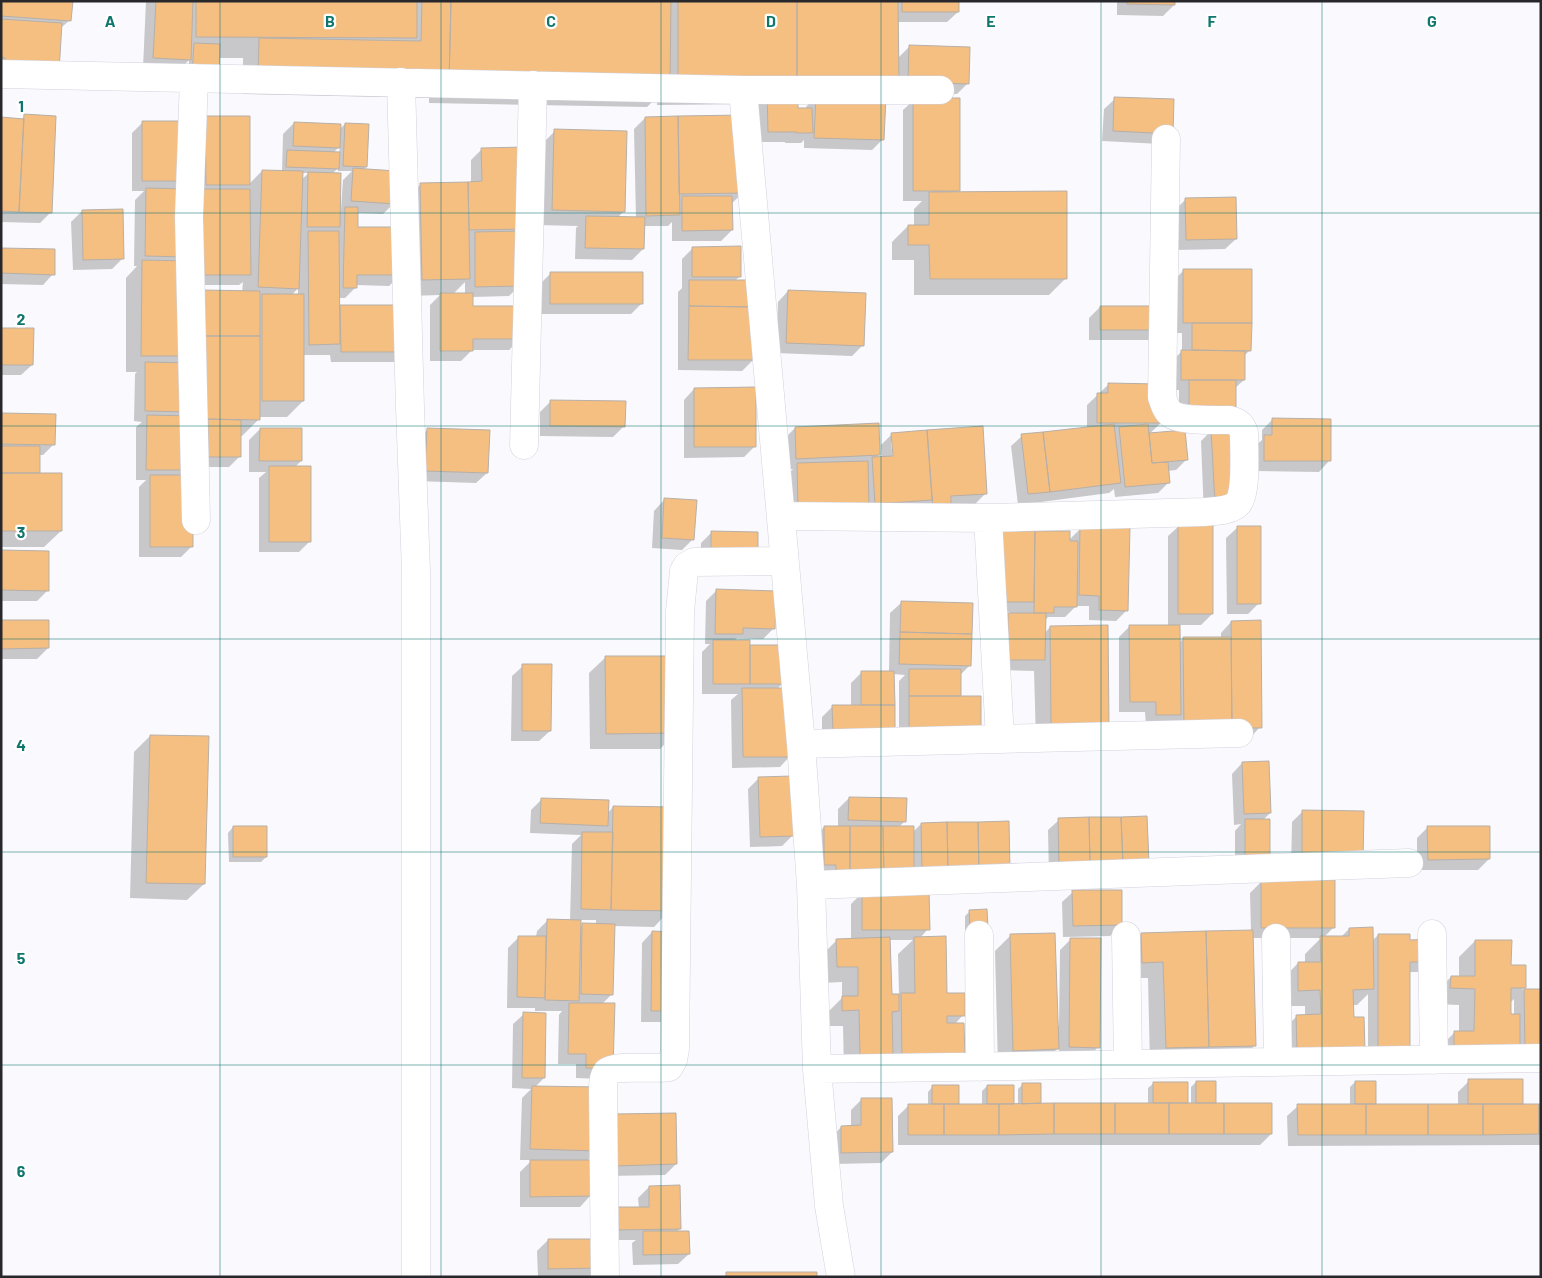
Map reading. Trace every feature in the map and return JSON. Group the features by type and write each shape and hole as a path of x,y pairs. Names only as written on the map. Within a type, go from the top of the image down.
{"street":[{"path":"1,74 743,90 940,90"},
{"path":"194,78 189,217 196,520"},
{"path":"401,82 416,572 416,1277"},
{"path":"524,445 534,85"},
{"path":"743,90 802,744 811,885 816,1069 829,1206 841,1277"},
{"path":"781,516 988,518 1204,512 1227,509 1238,504 1243,492 1244,433 1242,427 1237,422 1230,420 1180,418 1171,414 1166,408 1162,397 1166,139"},
{"path":"988,518 1000,739"},
{"path":"605,1277 602,1091 604,1078 608,1072 615,1068 661,1069 669,1066 673,1060 675,1050 680,621 684,571 687,566 694,562 784,560"},
{"path":"802,744 1239,733"},
{"path":"811,885 1408,863"},
{"path":"1432,934 1434,1060"},
{"path":"978,935 980,1067"},
{"path":"1126,936 1128,1064"},
{"path":"1276,938 1278,1062"},
{"path":"816,1069 1541,1058"}],"building":[{"path":"1,1 73,1 71,21 1,16"},
{"path":"156,1 193,1 191,60 153,58"},
{"path":"196,1 417,1 417,38 196,37"},
{"path":"422,1 451,1 449,82 258,78 259,38 421,41"},
{"path":"451,1 671,1 670,87 449,82"},
{"path":"678,1 797,1 797,83 678,84"},
{"path":"797,1 898,1 899,83 797,83"},
{"path":"902,1 959,1 959,12 902,12"},
{"path":"1127,1 1175,1 1175,5 1127,4"},
{"path":"1,19 62,23 59,72 4,68 5,58 1,57"},
{"path":"194,43 220,44 219,76 192,75"},
{"path":"909,45 970,47 969,84 908,82"},
{"path":"767,93 798,93 798,108 812,108 813,133 768,132"},
{"path":"816,95 886,97 884,140 814,138"},
{"path":"1114,97 1174,99 1173,134 1113,131"},
{"path":"913,98 960,98 960,191 913,191"},
{"path":"24,114 56,116 52,213 19,212"},
{"path":"743,115 744,193 679,194 678,116"},
{"path":"205,116 250,116 250,185 206,185"},
{"path":"678,116 680,215 646,216 645,117"},
{"path":"1,117 24,119 19,212 1,211"},
{"path":"142,121 188,121 188,181 142,181"},
{"path":"294,122 341,124 340,148 293,146"},
{"path":"345,123 369,124 367,167 343,166"},
{"path":"554,129 627,131 625,212 552,210"},
{"path":"525,147 527,229 469,230 468,182 482,181 481,148"},
{"path":"287,150 340,152 339,169 286,167"},
{"path":"353,168 396,171 395,204 351,201"},
{"path":"262,170 303,171 299,289 258,287"},
{"path":"308,172 341,173 340,227 307,227"},
{"path":"468,182 470,279 422,280 420,183"},
{"path":"146,188 188,189 187,257 145,256"},
{"path":"203,189 250,189 251,275 203,275"},
{"path":"1067,191 1067,279 930,279 929,245 908,245 908,225 929,225 929,192"},
{"path":"682,196 732,196 733,230 682,231"},
{"path":"1236,197 1237,239 1186,240 1185,198"},
{"path":"345,207 358,207 358,227 402,227 401,275 357,275 357,288 343,288"},
{"path":"123,209 124,259 83,260 82,210"},
{"path":"586,216 645,217 644,249 585,248"},
{"path":"308,231 339,231 340,344 309,345"},
{"path":"521,231 522,286 475,287 475,232"},
{"path":"741,246 741,277 692,277 692,247"},
{"path":"1,248 55,249 55,275 1,273"},
{"path":"142,260 189,261 188,356 141,356"},
{"path":"1183,269 1252,269 1252,323 1183,323"},
{"path":"550,272 643,272 643,304 550,304"},
{"path":"689,280 755,280 755,307 689,306"},
{"path":"202,290 260,291 260,336 202,336"},
{"path":"788,290 866,293 864,346 786,343"},
{"path":"440,293 473,293 473,306 522,306 522,339 473,339 473,351 440,351"},
{"path":"262,294 304,294 304,401 262,401"},
{"path":"340,305 405,305 406,352 341,352"},
{"path":"689,306 755,307 754,360 688,360"},
{"path":"1100,306 1161,306 1161,330 1100,330"},
{"path":"1192,323 1252,323 1251,351 1192,350"},
{"path":"1,328 34,328 33,365 1,365"},
{"path":"202,336 260,336 260,420 202,419"},
{"path":"1181,350 1245,351 1245,380 1181,380"},
{"path":"145,362 191,363 190,412 145,411"},
{"path":"1189,380 1236,380 1236,410 1189,409"},
{"path":"1108,383 1159,384 1162,423 1097,423 1097,393 1108,393"},
{"path":"756,387 756,447 694,447 694,388"},
{"path":"550,400 626,401 625,427 550,426"},
{"path":"1,413 56,414 55,445 1,444"},
{"path":"147,415 192,416 191,470 146,470"},
{"path":"1272,418 1331,419 1331,461 1264,461 1264,435 1272,435"},
{"path":"208,419 241,420 241,457 208,457"},
{"path":"879,423 880,455 796,459 795,427"},
{"path":"1114,424 1121,483 1050,492 1043,432"},
{"path":"1148,424 1152,463 1168,462 1170,483 1125,487 1119,427"},
{"path":"983,426 987,494 951,496 951,507 933,508 927,430"},
{"path":"260,428 302,428 302,461 259,461"},
{"path":"427,428 490,430 488,473 425,471"},
{"path":"1235,428 1238,504 1215,505 1211,429"},
{"path":"927,430 932,500 875,504 872,457 893,456 891,433"},
{"path":"1185,430 1188,460 1152,463 1149,433"},
{"path":"1043,432 1050,492 1028,494 1021,434"},
{"path":"1,446 40,446 40,473 1,473"},
{"path":"868,461 869,507 798,510 797,463"},
{"path":"269,466 311,466 311,542 269,542"},
{"path":"1,473 62,473 62,531 1,531"},
{"path":"150,475 193,475 193,547 150,547"},
{"path":"664,498 697,500 694,540 662,538"},
{"path":"1178,524 1213,524 1213,614 1178,614"},
{"path":"1080,526 1130,527 1128,611 1099,610 1099,596 1079,595"},
{"path":"1237,526 1261,526 1261,604 1237,604"},
{"path":"711,531 758,532 758,559 711,558"},
{"path":"1002,531 1035,531 1034,602 1001,602"},
{"path":"1035,531 1070,531 1070,541 1078,541 1077,607 1054,607 1054,613 1034,613"},
{"path":"1,550 49,551 49,591 1,590"},
{"path":"716,589 776,591 775,629 743,628 743,634 715,634"},
{"path":"901,601 973,603 972,634 900,632"},
{"path":"1008,613 1046,613 1045,660 1008,660"},
{"path":"1,620 49,620 49,648 1,649"},
{"path":"1261,620 1262,728 1232,728 1231,621"},
{"path":"1108,625 1109,725 1051,725 1050,626"},
{"path":"1129,625 1180,625 1181,715 1156,715 1156,702 1130,702"},
{"path":"900,632 972,634 971,666 899,664"},
{"path":"1183,637 1231,637 1232,728 1184,729"},
{"path":"713,640 750,640 750,684 713,684"},
{"path":"750,645 784,645 784,684 750,684"},
{"path":"605,656 677,656 677,733 606,734"},
{"path":"522,664 552,664 551,731 522,731"},
{"path":"909,669 961,669 961,696 909,696"},
{"path":"861,671 894,671 895,705 861,705"},
{"path":"742,688 791,688 792,757 743,757"},
{"path":"909,696 981,696 981,727 909,728"},
{"path":"832,705 895,705 895,733 833,733"},
{"path":"150,735 209,736 205,884 146,883"},
{"path":"1269,761 1271,813 1244,814 1242,762"},
{"path":"792,776 794,836 760,837 758,777"},
{"path":"849,797 907,798 906,822 848,820"},
{"path":"541,798 609,800 608,826 540,823"},
{"path":"613,806 674,807 672,911 611,910"},
{"path":"1302,810 1364,811 1363,862 1302,861"},
{"path":"1147,816 1149,863 1123,864 1121,817"},
{"path":"1089,817 1121,817 1123,864 1090,865"},
{"path":"1089,817 1090,865 1059,865 1058,818"},
{"path":"1245,819 1270,819 1270,864 1245,864"},
{"path":"1009,821 1010,870 979,871 978,822"},
{"path":"947,822 948,871 922,872 921,823"},
{"path":"947,822 978,822 979,871 948,871"},
{"path":"233,826 267,826 267,857 233,857"},
{"path":"824,826 850,826 850,876 836,876 836,865 824,865"},
{"path":"850,826 883,826 884,876 850,876"},
{"path":"883,826 914,826 914,875 884,876"},
{"path":"1427,826 1490,826 1490,859 1428,860"},
{"path":"582,832 613,832 611,910 581,909"},
{"path":"1261,880 1335,880 1335,928 1261,928"},
{"path":"1072,890 1122,890 1122,925 1073,926"},
{"path":"929,891 930,930 862,930 862,892"},
{"path":"987,909 988,928 970,928 969,910"},
{"path":"547,919 581,920 579,1001 545,1000"},
{"path":"582,923 615,924 613,995 581,994"},
{"path":"1373,927 1374,989 1353,990 1354,1017 1364,1017 1365,1051 1297,1052 1296,1015 1321,1014 1320,990 1298,991 1298,962 1321,962 1320,936 1349,936 1349,928"},
{"path":"1253,930 1256,1046 1209,1047 1206,931"},
{"path":"652,931 675,932 674,1011 651,1011"},
{"path":"1206,931 1209,1047 1166,1048 1163,962 1142,963 1141,933"},
{"path":"1055,933 1059,1049 1013,1051 1010,934"},
{"path":"1378,934 1410,934 1410,940 1432,939 1432,962 1410,962 1410,1048 1378,1048"},
{"path":"518,936 546,936 545,998 517,997"},
{"path":"946,936 947,993 965,993 965,1016 947,1016 947,1023 964,1023 965,1057 902,1057 901,993 915,993 914,937"},
{"path":"890,937 892,994 899,994 899,1011 892,1012 893,1056 860,1057 859,1010 842,1011 842,996 858,996 858,967 837,967 836,939"},
{"path":"1070,938 1101,938 1100,1048 1069,1047"},
{"path":"1475,940 1512,940 1511,965 1526,965 1526,988 1511,988 1511,1014 1520,1014 1520,1051 1454,1051 1454,1031 1474,1031 1475,989 1450,988 1451,976 1475,976"},
{"path":"1524,989 1541,989 1541,1049 1525,1049"},
{"path":"569,1003 615,1003 613,1069 586,1068 586,1054 568,1054"},
{"path":"523,1012 546,1013 545,1078 522,1078"},
{"path":"1468,1079 1523,1079 1523,1104 1468,1104"},
{"path":"1196,1081 1216,1081 1216,1103 1196,1103"},
{"path":"1355,1081 1376,1081 1376,1104 1355,1104"},
{"path":"1153,1082 1188,1082 1188,1103 1153,1103"},
{"path":"1022,1083 1041,1083 1041,1103 1022,1104"},
{"path":"932,1085 959,1085 959,1104 932,1104"},
{"path":"987,1085 1014,1085 1014,1104 987,1104"},
{"path":"532,1086 600,1087 598,1151 530,1149"},
{"path":"861,1098 892,1098 893,1152 841,1153 841,1126 861,1125"},
{"path":"1054,1103 1115,1103 1115,1134 1054,1134"},
{"path":"1054,1103 1054,1134 999,1135 999,1104"},
{"path":"1115,1103 1169,1103 1169,1134 1115,1134"},
{"path":"1169,1103 1224,1103 1224,1134 1169,1134"},
{"path":"1224,1103 1272,1103 1272,1134 1224,1134"},
{"path":"908,1104 944,1104 944,1135 908,1135"},
{"path":"944,1104 999,1104 999,1135 944,1135"},
{"path":"1297,1104 1366,1104 1366,1135 1298,1135"},
{"path":"1366,1104 1428,1104 1428,1135 1366,1135"},
{"path":"1428,1104 1483,1104 1483,1135 1428,1135"},
{"path":"1483,1104 1539,1104 1539,1134 1483,1135"},
{"path":"1539,1104 1541,1104 1541,1134 1539,1134"},
{"path":"676,1113 677,1164 616,1166 615,1114"},
{"path":"530,1160 592,1160 592,1196 530,1197"},
{"path":"680,1185 681,1229 615,1230 615,1207 649,1207 649,1186"},
{"path":"643,1231 689,1231 690,1254 643,1255"},
{"path":"548,1239 599,1239 599,1268 548,1269"},
{"path":"726,1272 817,1272 817,1277 726,1277"}]}
